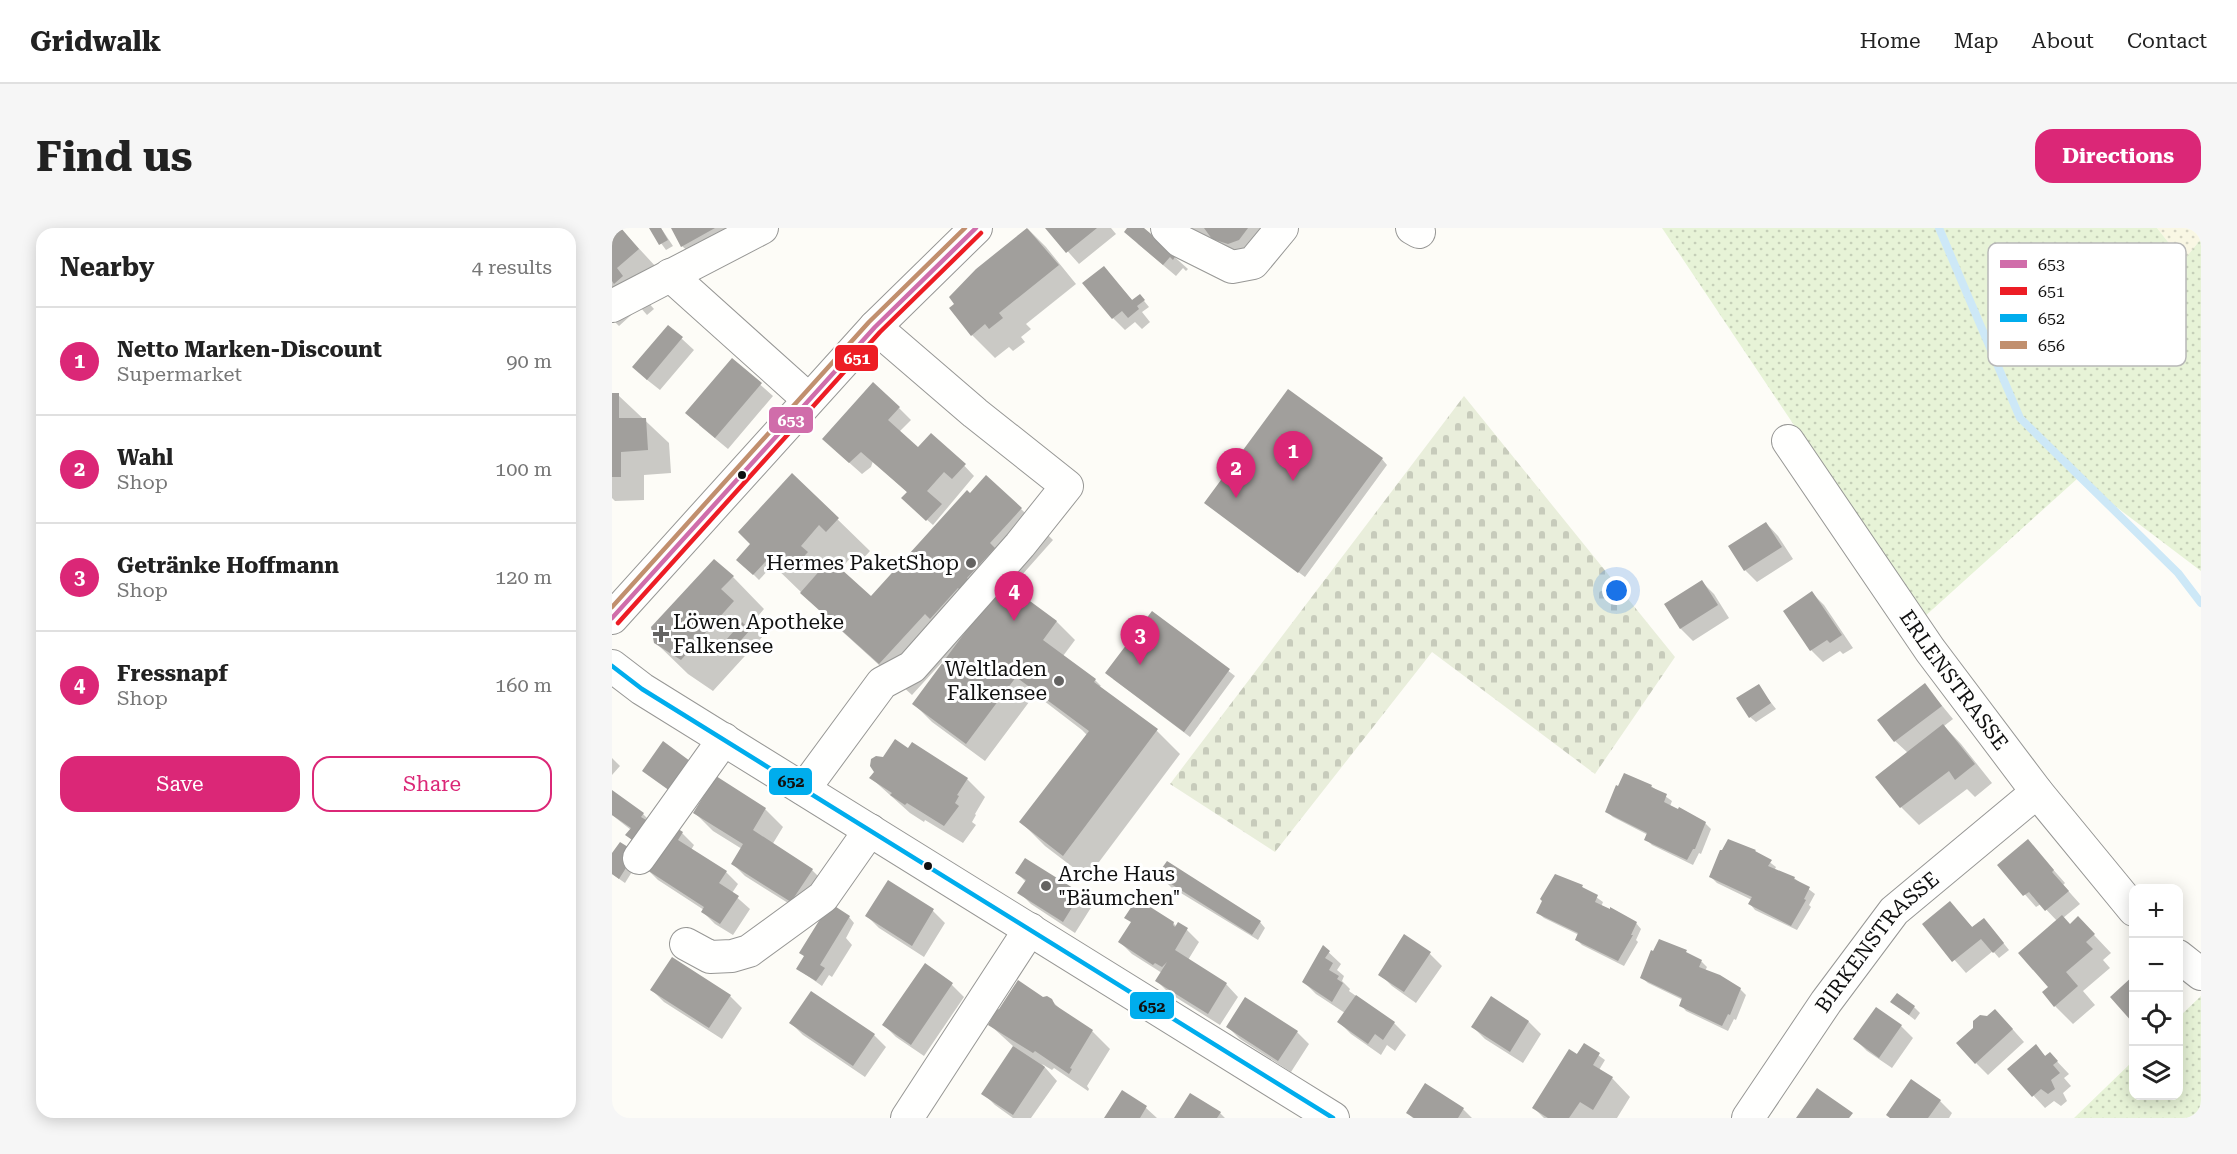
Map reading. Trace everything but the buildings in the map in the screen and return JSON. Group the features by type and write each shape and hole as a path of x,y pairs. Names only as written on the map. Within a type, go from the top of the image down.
{"street":[{"path":"612,306 762,228"},
{"path":"612,618 875,327 976,228"},
{"path":"1167,228 1180,241 1232,267 1253,264 1282,228"},
{"path":"670,275 808,399"},
{"path":"804,789 882,683 912,667 1020,545 1067,486 975,413 875,327"},
{"name":"ERLENSTRASSE","path":"1788,441 1930,650 2037,792 2129,905"},
{"path":"612,666 642,689 1333,1118"},
{"path":"639,858 724,739"},
{"name":"BIRKENSTRASSE","path":"1748,1118 1826,1002 1894,911 2037,792"},
{"path":"686,944 710,957 732,956 749,951 823,897 870,830"},
{"path":"907,1118 1030,929"},
{"path":"2183,960 2201,974"}],"shaded area":[{"path":"2157,228 2201,228 2201,239 2186,257 2186,243 2169,243"}],"green space":[{"path":"1662,228 2157,228 2169,243 1988,243 1988,366 2186,366 2186,257 2201,239 2201,571 2078,478 1923,618"},
{"path":"1464,396 1675,657 1595,774 1432,652 1275,852 1170,784"},
{"path":"2201,996 2201,1118 2074,1118 2129,1065 2129,1100 2183,1100 2183,1013"}],"waterway":[{"path":"1939,228 1988,343"},
{"path":"1998,366 2020,418 2178,573 2201,603"}],"transit line":[{"name":"656","path":"612,607 869,322 965,228"},
{"name":"653","path":"612,618 875,327 976,228"},
{"name":"651","path":"618,623 880,332 981,233"},
{"name":"652","path":"612,666 642,689 1333,1118"}],"place":[{"name":"Netto Marken-Discount","path":"1293,481"},
{"name":"Wahl","path":"1236,498"},
{"name":"Hermes PaketShop","path":"971,563"},
{"name":"Fressnapf","path":"1014,621"},
{"name":"Löwen Apotheke Falkensee","path":"661,634"},
{"name":"Getränke Hoffmann","path":"1140,665"},
{"name":"Weltladen Falkensee","path":"1059,681"},
{"name":"Arche Haus \"Bäumchen\"","path":"1046,886"}]}
